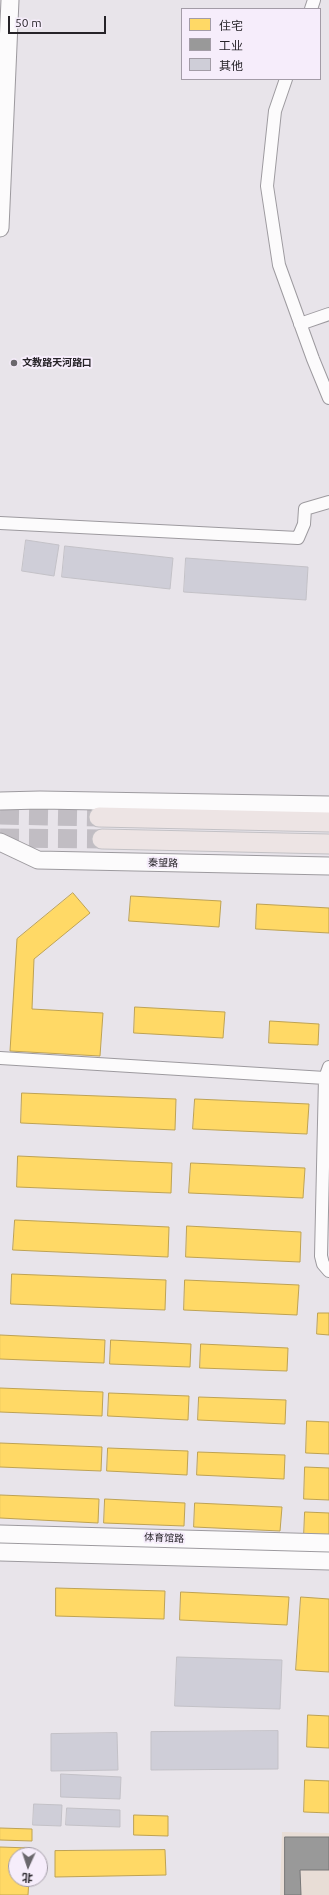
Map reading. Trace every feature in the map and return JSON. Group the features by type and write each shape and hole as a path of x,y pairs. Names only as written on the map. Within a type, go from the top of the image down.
{"main road":[{"path":"0,228 10,0"},
{"path":"0,801 40,800 329,805"},
{"path":"99,817 329,822"},
{"path":"102,839 329,844"},
{"name":"秦望路","path":"0,842 38,860 329,866"},
{"name":"体育馆路","path":"0,1534 329,1543"},
{"name":"体育馆路","path":"0,1552 329,1561"}],"street":[{"path":"286,80 275,111 267,186 279,265 329,398"},
{"path":"300,324 329,314"},
{"path":"0,523 298,538 304,524 305,509 329,502"},
{"path":"0,1058 327,1072 321,1256 323,1264 329,1271"}],"shaded area":[{"path":"282,1832 329,1833 329,1895 280,1895"}],"building: 住宅":[{"path":"73,893 90,913 34,959 32,1009 103,1013 100,1056 10,1051 17,939"},
{"path":"131,896 221,901 219,927 129,921"},
{"path":"257,904 329,908 329,933 256,929"},
{"path":"135,1007 225,1012 223,1038 134,1033"},
{"path":"270,1021 319,1024 318,1045 269,1043"},
{"path":"22,1093 176,1099 175,1130 21,1123"},
{"path":"195,1099 309,1104 307,1134 193,1129"},
{"path":"18,1156 172,1163 171,1193 17,1187"},
{"path":"191,1163 305,1168 303,1198 189,1193"},
{"path":"15,1220 169,1227 168,1257 13,1250"},
{"path":"187,1226 301,1232 300,1262 186,1257"},
{"path":"12,1274 166,1280 165,1310 11,1304"},
{"path":"185,1280 299,1285 297,1315 184,1310"},
{"path":"318,1313 329,1313 329,1335 317,1334"},
{"path":"0,1335 105,1340 104,1363 0,1359"},
{"path":"111,1340 191,1344 190,1367 110,1364"},
{"path":"201,1344 288,1348 287,1371 200,1368"},
{"path":"0,1388 103,1392 102,1416 0,1412"},
{"path":"109,1393 189,1396 188,1420 108,1416"},
{"path":"199,1397 286,1400 285,1424 198,1420"},
{"path":"307,1421 329,1422 329,1454 306,1453"},
{"path":"0,1443 102,1447 101,1471 0,1467"},
{"path":"108,1448 188,1451 187,1475 107,1471"},
{"path":"198,1452 285,1455 284,1479 197,1475"},
{"path":"305,1467 329,1468 329,1500 304,1499"},
{"path":"0,1495 99,1499 98,1523 0,1518"},
{"path":"105,1499 185,1503 184,1526 104,1523"},
{"path":"195,1503 282,1507 280,1531 194,1527"},
{"path":"305,1512 329,1513 329,1537 304,1536"},
{"path":"56,1588 165,1591 164,1619 56,1616"},
{"path":"181,1592 289,1597 287,1625 180,1620"},
{"path":"301,1597 329,1599 329,1672 296,1670"},
{"path":"308,1715 329,1716 329,1748 307,1747"},
{"path":"305,1780 329,1781 329,1813 304,1812"},
{"path":"134,1815 168,1816 168,1836 134,1835"},
{"path":"0,1828 32,1829 32,1841 0,1840"},
{"path":"0,1847 8,1847 8,1887 28,1887 28,1895 0,1895"},
{"path":"165,1850 166,1875 55,1877 55,1851"}],"building: 工业":[{"path":"285,1837 329,1837 329,1870 300,1870 301,1895 285,1895"}],"building: 其他":[{"path":"26,540 59,545 54,576 22,571"},
{"path":"65,546 173,558 170,589 62,577"},
{"path":"186,558 308,567 306,600 184,592"},
{"path":"177,1657 282,1660 280,1709 175,1706"},
{"path":"278,1731 278,1769 151,1770 151,1732"},
{"path":"117,1733 118,1770 51,1771 51,1734"},
{"path":"61,1774 121,1777 120,1799 61,1797"},
{"path":"34,1804 62,1805 61,1826 33,1825"},
{"path":"67,1808 120,1810 120,1827 66,1825"}],"tunnel":[{"path":"0,815 99,817"},
{"path":"0,838 102,839"}],"place":[{"name":"文教路天河路口","path":"14,363"}]}
